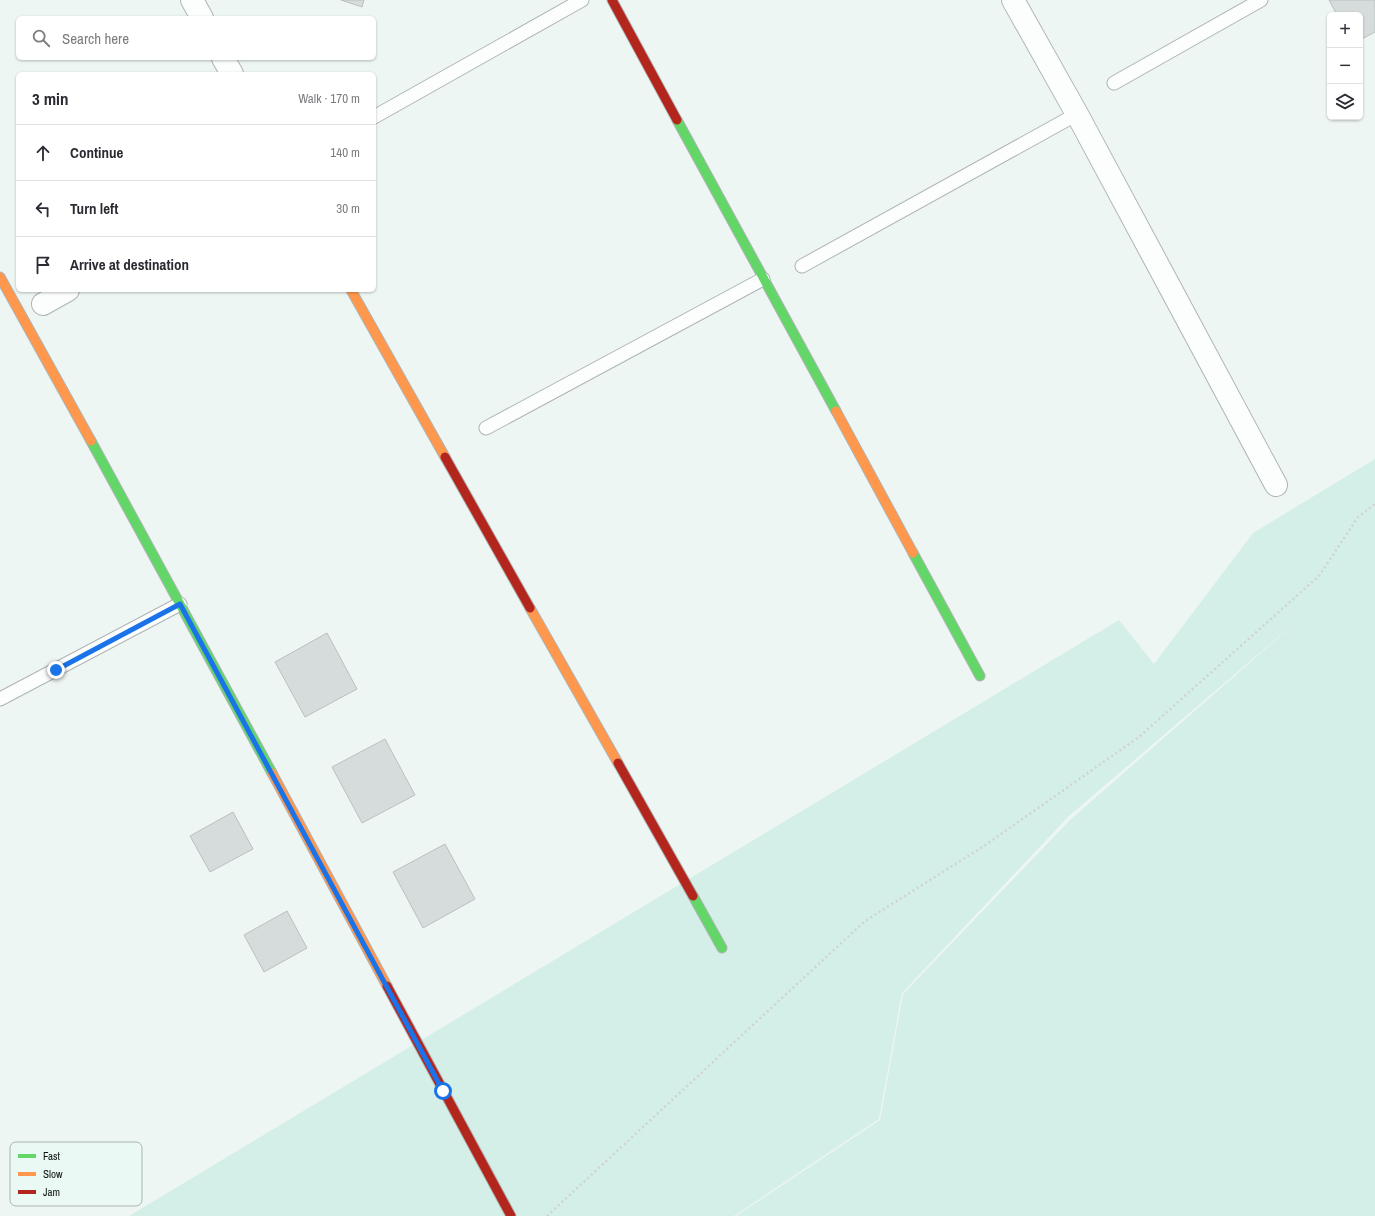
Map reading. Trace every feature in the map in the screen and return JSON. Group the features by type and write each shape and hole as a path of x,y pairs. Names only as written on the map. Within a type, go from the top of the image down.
{"street":[{"path":"192,0 201,16"},
{"path":"612,0 980,676"},
{"path":"1014,0 1077,114 1276,485"},
{"path":"224,60 231,72"},
{"path":"0,277 180,604 511,1216"},
{"path":"43,304 64,292"},
{"path":"352,292 722,948"}],"lane":[{"path":"376,116 582,0"},
{"path":"1114,83 1261,0"},
{"path":"802,266 1077,114"},
{"path":"486,428 763,279"},
{"path":"0,699 180,604"}],"path":[{"path":"547,1216 865,922 984,846 1139,737 1319,576 1358,517 1375,504"}],"green space":[{"path":"1375,459 1375,1216 736,1216 880,1120 903,994 1071,819 1302,617 1069,816 902,993 879,1119 734,1216 129,1216 1119,620 1154,664 1253,533"}],"building":[{"path":"341,0 364,0 362,7"},
{"path":"1329,0 1375,0 1375,32 1363,38 1363,12 1335,12"},
{"path":"327,633 357,689 305,717 275,662"},
{"path":"385,739 415,795 362,823 332,767"},
{"path":"233,812 253,849 210,872 190,836"},
{"path":"445,844 475,899 423,928 393,872"},
{"path":"287,911 307,948 264,972 244,935"}],"traffic: fast":[{"path":"677,120 836,411"},
{"path":"91,441 272,773"},
{"path":"913,553 980,676"},
{"path":"693,896 722,948"}],"traffic: slow":[{"path":"0,277 91,441"},
{"path":"352,292 445,457"},
{"path":"836,411 913,553"},
{"path":"530,608 618,763"},
{"path":"272,773 387,986"}],"traffic: jam":[{"path":"612,0 677,120"},
{"path":"445,457 530,608"},
{"path":"618,763 693,896"},
{"path":"387,986 511,1216"}],"route":[{"path":"56,670 180,604 443,1091"}]}
